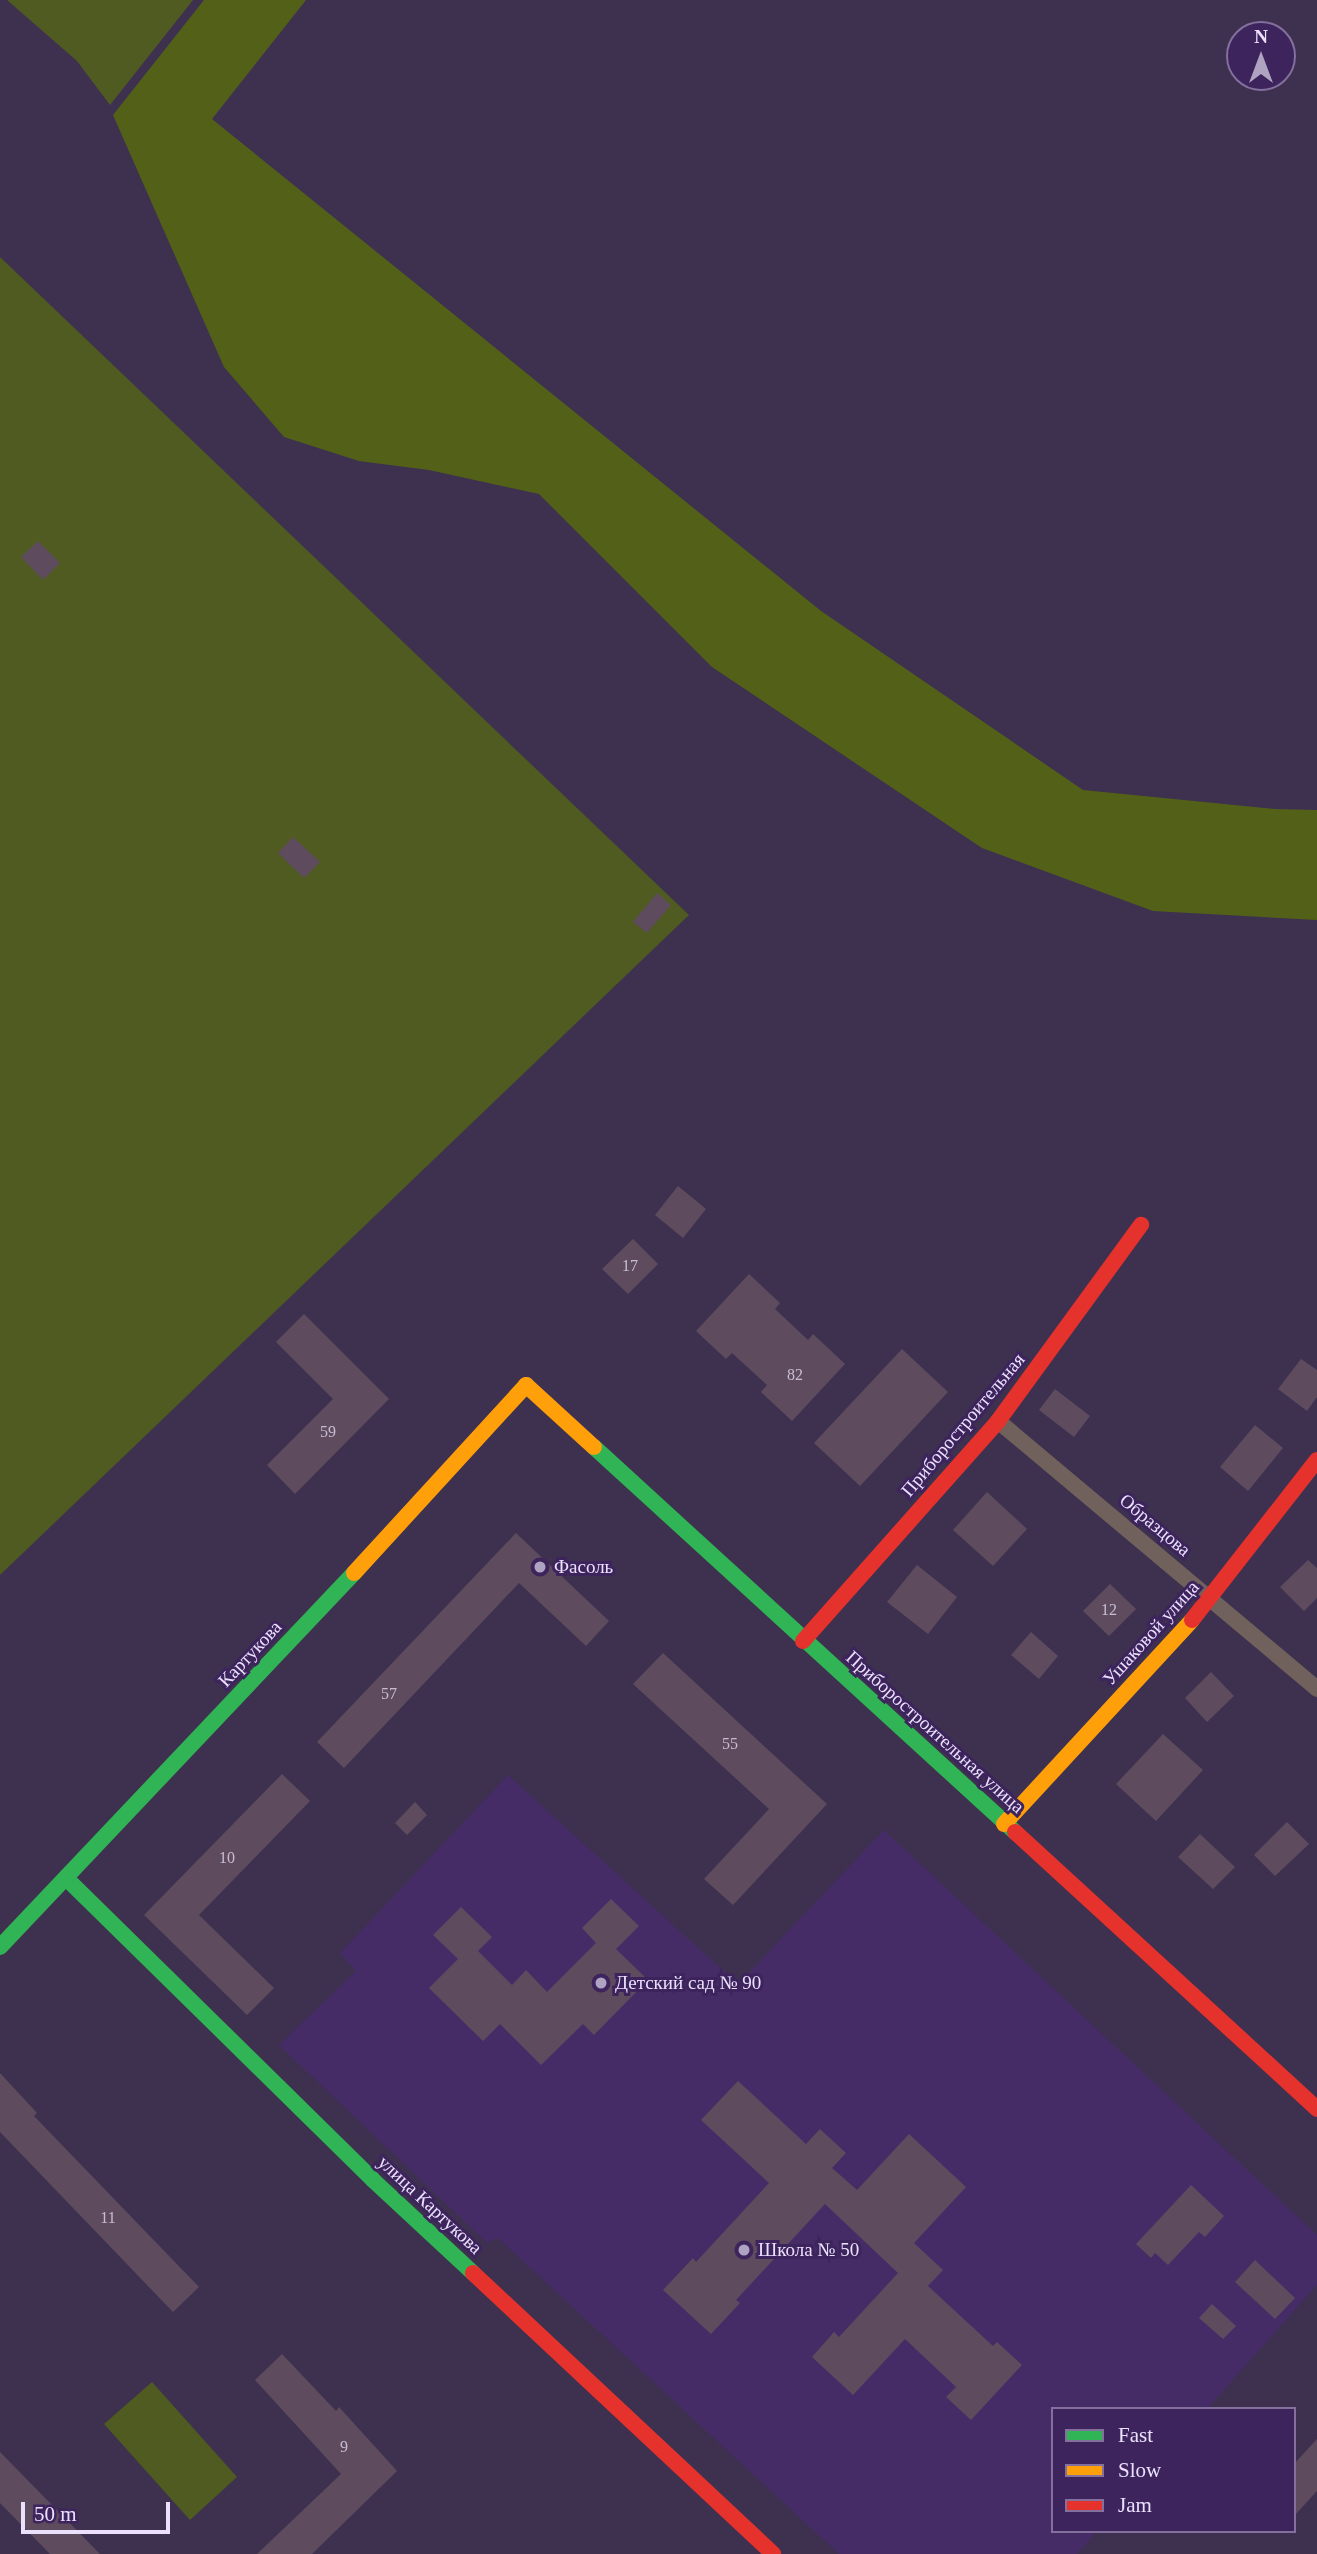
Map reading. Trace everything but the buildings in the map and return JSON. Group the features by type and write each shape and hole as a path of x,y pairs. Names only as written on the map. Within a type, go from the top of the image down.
{"street":[{"name":"Приборостроительная","path":"803,1641 998,1421 1122,1255 1141,1224"},
{"name":"Приборостроительная улица","path":"526,1385 1317,2109"},
{"name":"Картукова","path":"0,1947 67,1879 526,1385"},
{"name":"Образцова","path":"998,1421 1317,1689"},
{"name":"Ушаковой улица","path":"1004,1824 1211,1599 1317,1460"},
{"name":"улица Картукова","path":"67,1879 373,2180 773,2554"}],"shaded area":[{"path":"508,1775 738,1984 884,1830 1317,2235 1317,2285 1209,2407 1051,2407 1051,2533 1095,2533 1077,2554 839,2554 498,2238 487,2243 279,2045 356,1971 340,1953"}],"green space":[{"path":"7,0 193,0 110,105 77,61"},
{"path":"204,0 306,0 212,119 821,611 1083,790 1274,809 1317,810 1317,920 1153,911 982,848 712,667 539,494 429,470 359,461 284,437 224,367 113,115"},
{"path":"0,257 689,915 0,1575"},
{"path":"152,2382 237,2477 190,2520 104,2424"}],"traffic: fast":[{"path":"594,1447 1015,1832"},
{"path":"0,1947 354,1573"},
{"path":"67,1879 373,2180 473,2273"}],"traffic: slow":[{"path":"354,1573 526,1385 594,1447"},
{"path":"1004,1824 1192,1620"}],"traffic: jam":[{"path":"803,1641 998,1421 1141,1225"},
{"path":"1192,1620 1317,1460"},
{"path":"1015,1832 1317,2109"},
{"path":"473,2273 773,2554"}],"place":[{"name":"Фасоль","path":"540,1567"},
{"name":"Детский сад № 90","path":"601,1983"},
{"name":"Школа № 50","path":"744,2250"}]}
